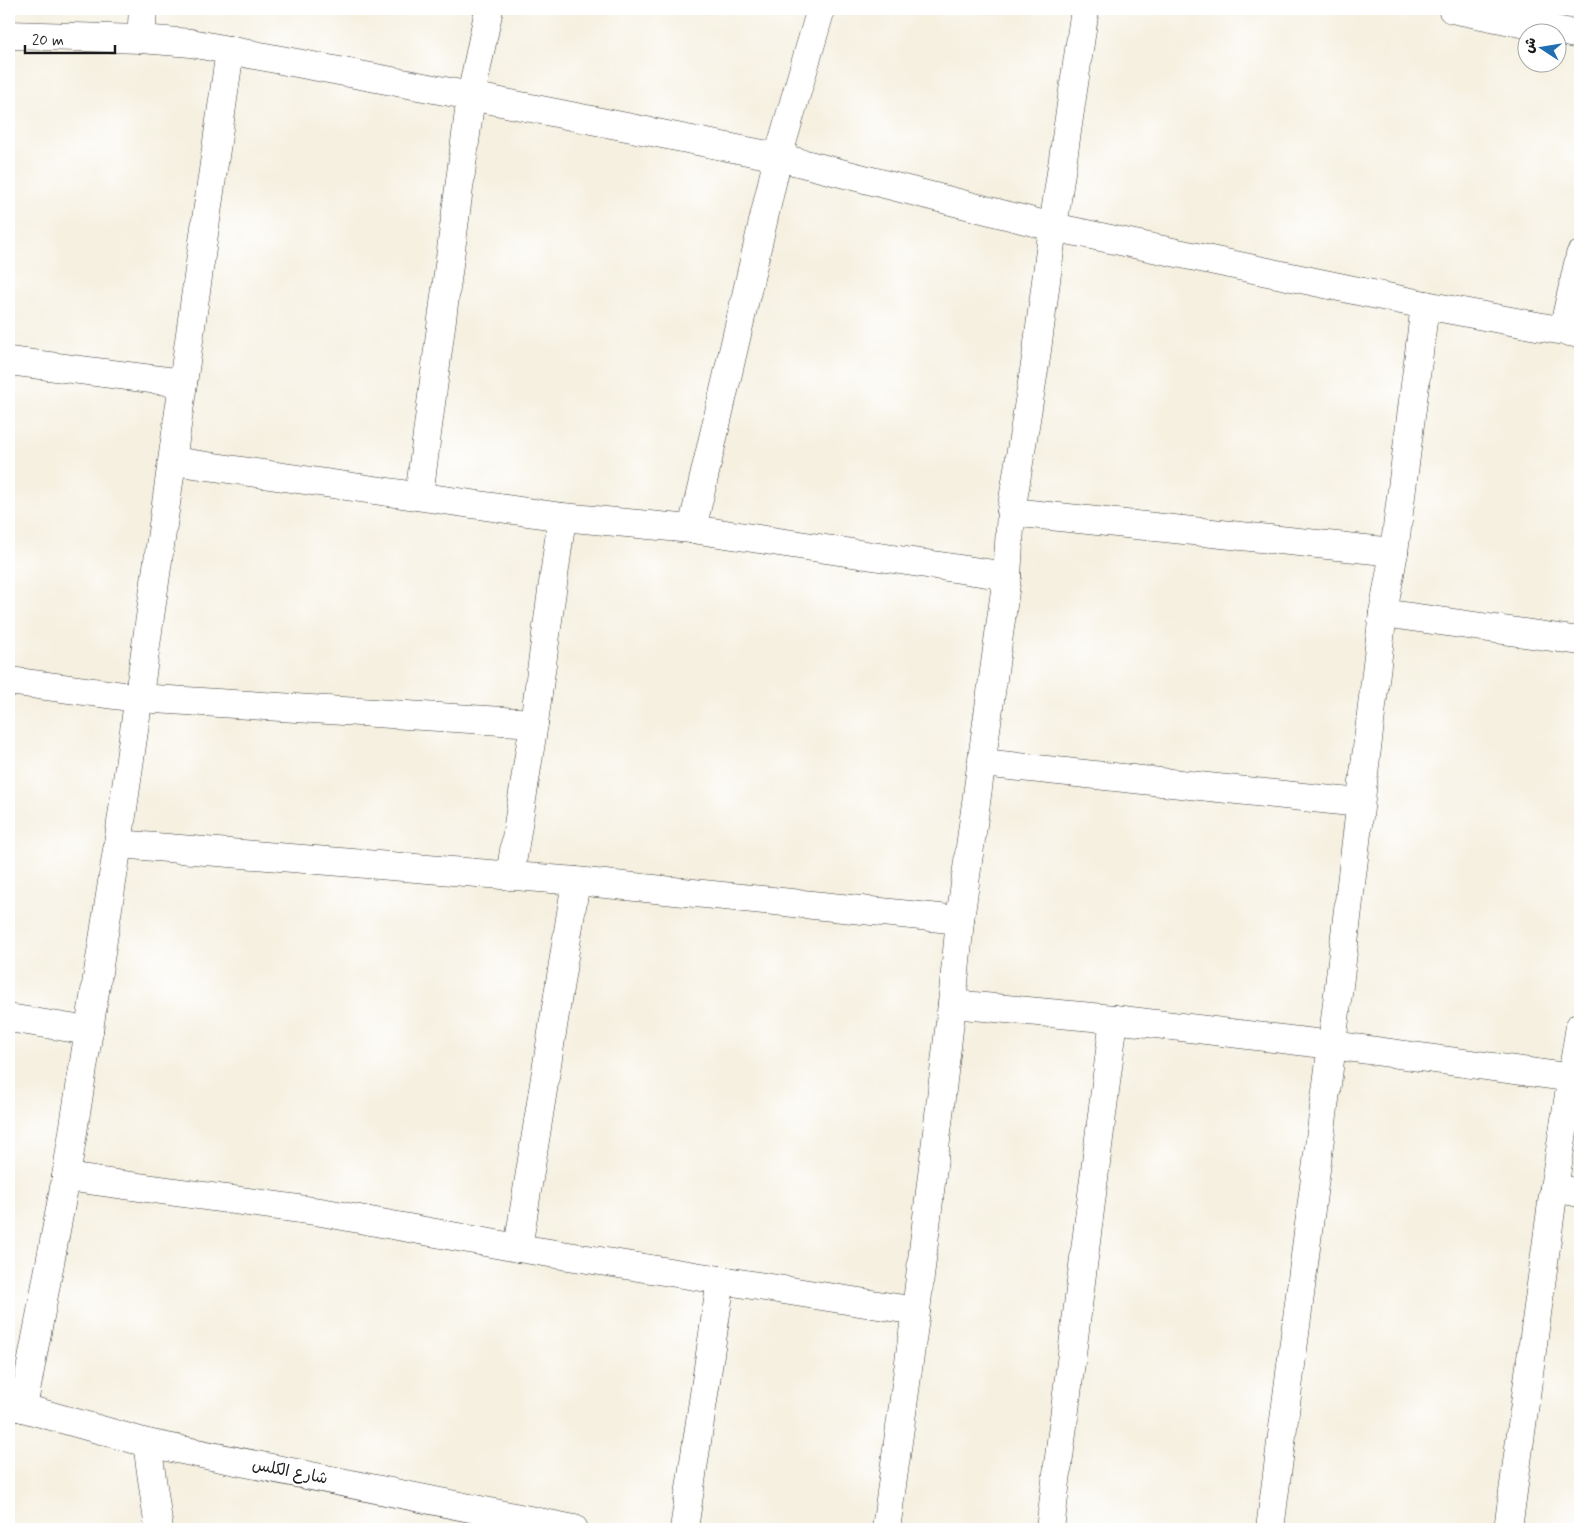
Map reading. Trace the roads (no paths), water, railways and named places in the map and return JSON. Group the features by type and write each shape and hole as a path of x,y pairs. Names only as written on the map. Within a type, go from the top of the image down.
{"street":[{"path":"142,39 143,9"},
{"path":"419,496 471,96 489,9"},
{"path":"692,529 778,157 821,9"},
{"path":"886,1529 916,1311 960,920 1007,576 1011,512 1036,358 1052,227 1085,9"},
{"path":"1452,9 1580,35"},
{"path":"9,35 142,39 191,43 230,50 778,157 1052,227 1425,305 1571,332 1580,255"},
{"path":"16,1406 66,1177 118,844 230,50"},
{"path":"1270,1529 1332,1045 1383,613 1394,552 1425,305"},
{"path":"9,361 182,383"},
{"path":"173,461 562,517 692,529 1007,576"},
{"path":"1011,512 1394,552"},
{"path":"510,876 534,723 562,517"},
{"path":"1383,613 1580,641"},
{"path":"9,681 138,698 534,723"},
{"path":"982,763 1360,803"},
{"path":"118,844 576,881 960,920"},
{"path":"518,1248 576,881"},
{"path":"952,1004 1114,1019 1332,1045 1576,1079"},
{"path":"9,1018 89,1031"},
{"path":"1050,1529 1114,1019"},
{"path":"1508,1529 1554,1188 1576,1079 1580,1026"},
{"path":"66,1177 321,1212 518,1248 916,1311"},
{"path":"1554,1188 1580,1194"},
{"path":"684,1529 721,1280"},
{"name":"شارع الكلس","path":"16,1406 148,1443 574,1529"},
{"path":"148,1443 159,1529"}]}
